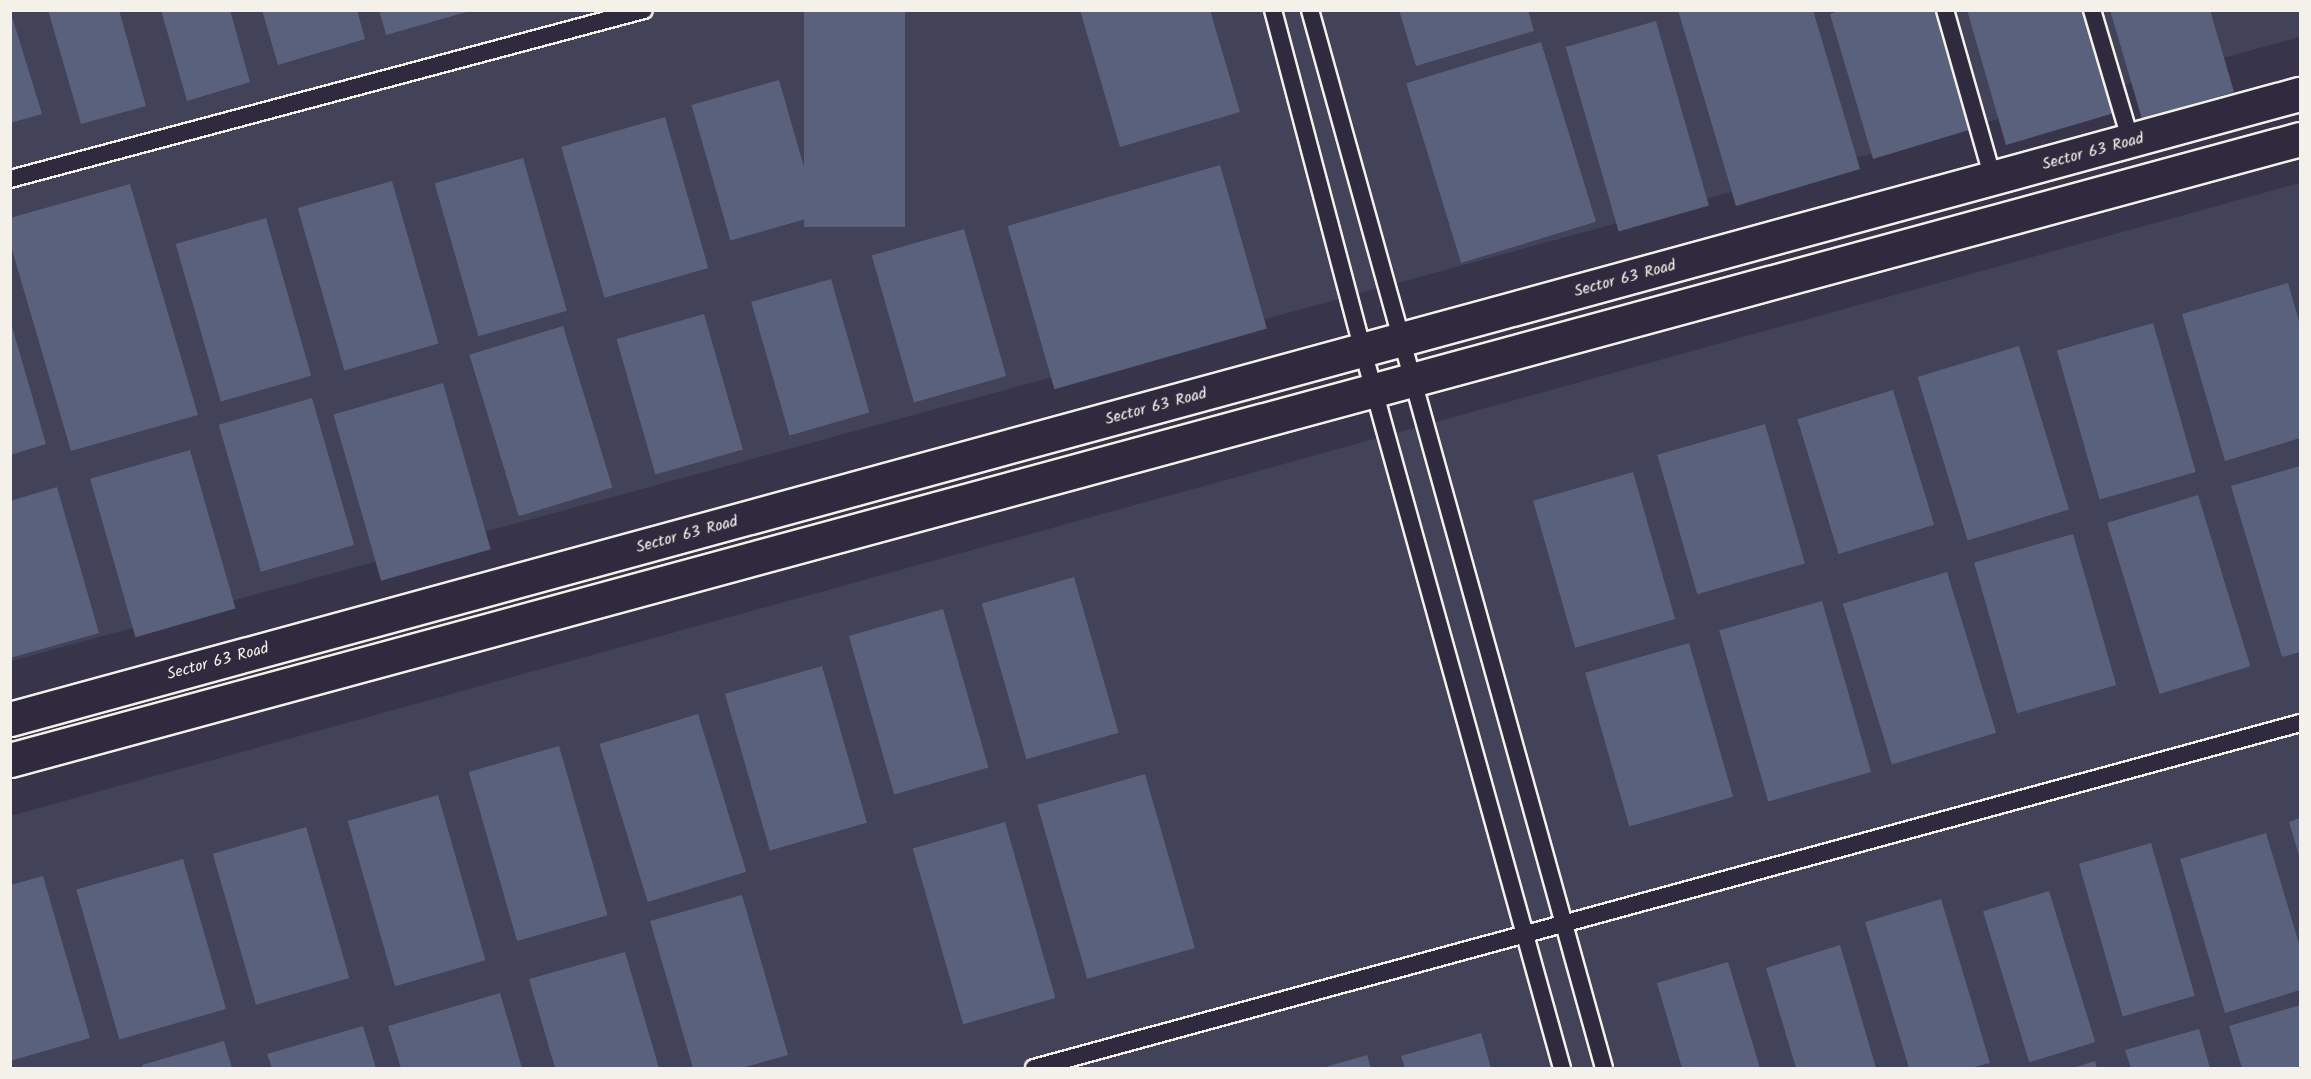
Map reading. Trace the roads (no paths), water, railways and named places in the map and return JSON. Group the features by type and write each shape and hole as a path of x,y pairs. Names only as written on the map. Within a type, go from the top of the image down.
{"street":[{"name":"Sector 63 Road","path":"10,719 2301,94"},
{"path":"10,760 2301,139"}],"lane":[{"path":"10,179 644,10"},
{"path":"1273,10 1363,351 1562,1068"},
{"path":"1310,10 1410,381 1604,1068"},
{"path":"1945,10 1992,178"},
{"path":"2092,10 2131,142"},
{"path":"1034,1068 2301,723"}]}
